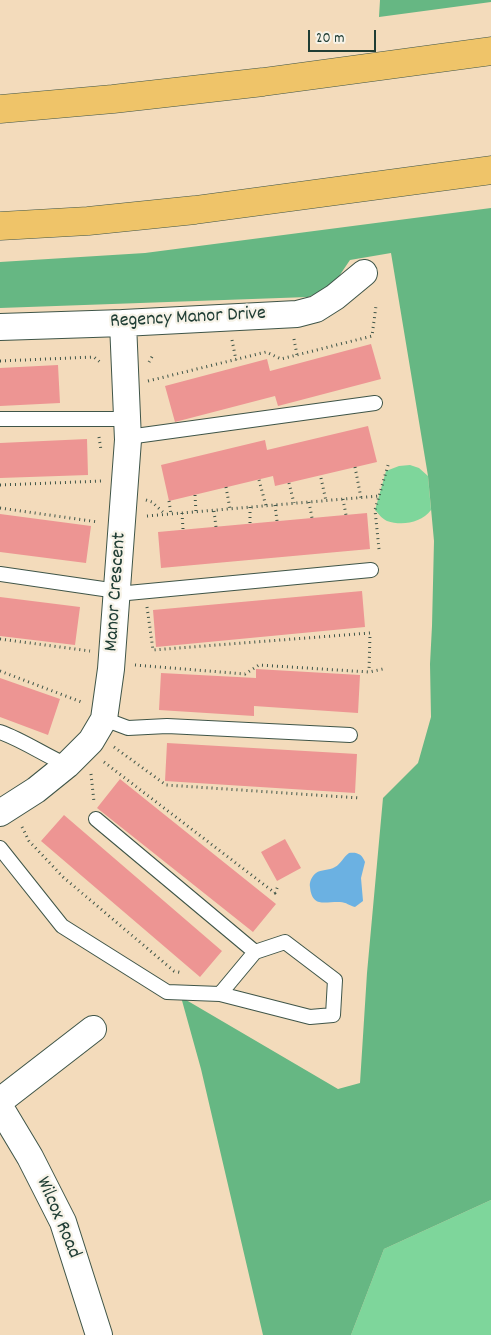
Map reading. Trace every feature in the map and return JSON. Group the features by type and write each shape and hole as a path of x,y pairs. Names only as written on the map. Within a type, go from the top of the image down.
{"highway":[{"path":"0,109 113,99 263,82 491,50"},
{"path":"0,226 88,221 298,197 491,170"}],"street":[{"name":"Regency Manor Drive","path":"0,327 296,314 316,309 335,297 364,273"},
{"name":"Manor Crescent","path":"10,819 36,790 76,771 92,741 94,711 111,669 128,428 122,323"},
{"path":"0,1101 92,1029"},
{"name":"Wilcox Road","path":"0,1107 30,1157 63,1222 99,1335"}],"lane":[{"path":"0,419 128,428 375,403"},
{"path":"0,574 117,592 371,570"},
{"path":"94,711 128,728 167,726 350,735"},
{"path":"0,732 12,736 76,771"},
{"path":"95,813 255,952"},
{"path":"0,848 62,926 168,992 220,994 310,1017 333,1015 335,980 284,942 255,952 220,994"}],"path":[{"path":"147,374 147,381 266,352 280,359 372,336 376,306"},
{"path":"232,339 236,360"},
{"path":"294,339 298,355"},
{"path":"147,367 153,355"},
{"path":"0,360 94,357 101,363 103,369"},
{"path":"379,550 375,510 388,465"},
{"path":"355,467 361,498"},
{"path":"321,478 326,500"},
{"path":"0,485 106,480"},
{"path":"259,480 266,506"},
{"path":"289,483 294,504"},
{"path":"226,487 230,509"},
{"path":"195,495 196,512"},
{"path":"147,516 379,496"},
{"path":"343,499 346,515"},
{"path":"146,500 152,502 165,515"},
{"path":"169,501 171,514"},
{"path":"309,502 312,518"},
{"path":"275,505 277,521"},
{"path":"250,507 250,524"},
{"path":"0,508 103,522"},
{"path":"214,510 216,527"},
{"path":"182,513 183,529"},
{"path":"146,603 153,650 370,633 369,672"},
{"path":"0,639 90,651"},
{"path":"132,665 245,674 259,665 369,672 383,669"},
{"path":"0,671 94,711"},
{"path":"110,745 166,786 360,798"},
{"path":"102,761 275,893 278,886"},
{"path":"95,813 91,773 96,767"},
{"path":"76,771 91,773"},
{"path":"10,819 63,876 174,970 190,976"}],"green space":[{"path":"380,0 491,0 491,2 379,17"},
{"path":"491,208 491,1200 384,1249 351,1335 263,1335 201,1069 181,997 338,1089 360,1083 367,973 383,798 418,763 431,717 430,664 434,541 428,476 391,253 350,260 331,288 308,297 0,308 0,262 145,253"},
{"path":"410,465 419,468 428,476 431,510 417,521 399,523 387,521 375,510 386,471 399,466"},
{"path":"491,1200 491,1335 351,1335 384,1249"}],"water":[{"path":"349,853 359,854 365,862 361,878 363,901 355,907 342,902 325,903 317,901 311,894 310,881 312,877 318,872 337,866"}],"building":[{"path":"371,344 381,379 278,406 275,396 175,422 165,386 267,359 270,371"},
{"path":"58,365 60,403 0,406 0,368"},
{"path":"368,426 377,462 275,486 273,476 169,501 161,465 265,440 267,450"},
{"path":"87,439 88,475 0,478 0,443"},
{"path":"367,513 370,549 161,568 158,532"},
{"path":"0,514 91,526 86,563 0,552"},
{"path":"362,591 365,627 156,647 153,610"},
{"path":"0,597 80,607 75,645 0,636"},
{"path":"256,669 360,675 358,713 254,706 254,716 159,710 161,673 256,678"},
{"path":"0,678 60,699 48,735 0,717"},
{"path":"167,743 357,754 355,793 165,781"},
{"path":"120,779 276,904 253,932 97,808"},
{"path":"64,815 222,951 200,977 41,841"},
{"path":"285,839 301,868 277,881 261,852"}]}
